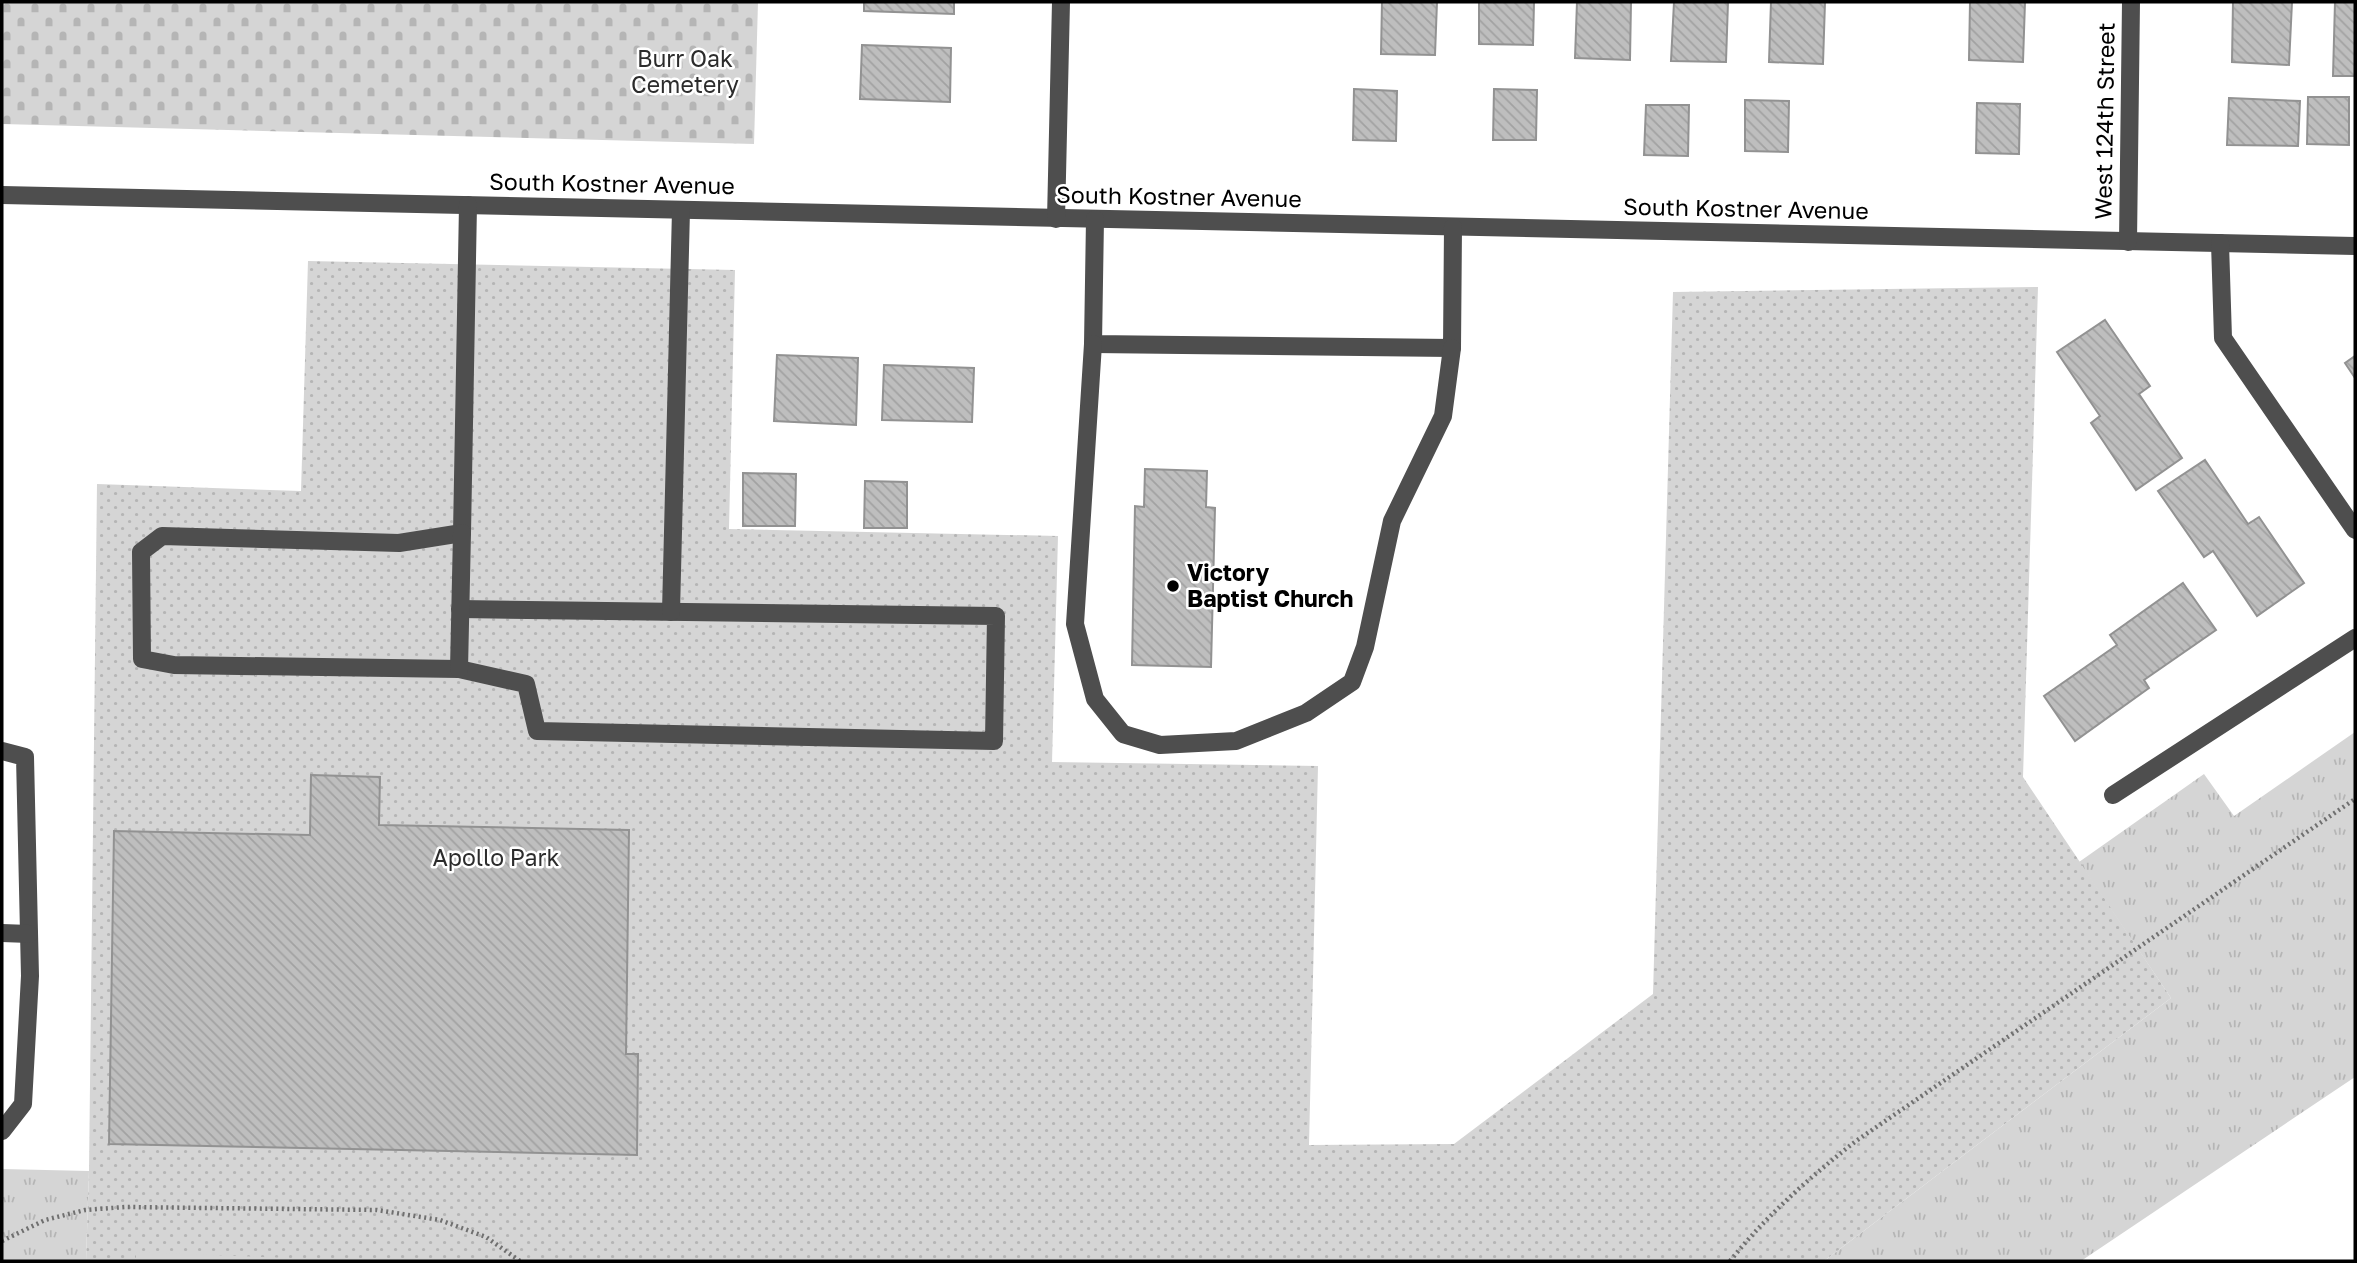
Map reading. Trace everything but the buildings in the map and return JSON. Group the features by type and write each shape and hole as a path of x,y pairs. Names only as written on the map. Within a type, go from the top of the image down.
{"street":[{"path":"1056,219 1061,2"},
{"name":"West 124th Street","path":"2128,242 2131,2"},
{"name":"South Kostner Avenue","path":"2,195 2355,246"},
{"path":"459,669 468,205"},
{"path":"671,612 681,210"},
{"path":"1095,219 1093,344 1075,624 1095,699 1123,734 1160,745 1236,741 1306,713 1352,682 1366,647 1392,521 1443,416 1452,348 1453,227"},
{"path":"2220,243 2223,338 2355,530"},
{"path":"1093,344 1452,348"},
{"path":"460,609 996,616 995,741 537,731 526,684 459,669 174,665 142,659 141,552 162,536 399,543 462,533"},
{"path":"2113,795 2355,638"},
{"path":"2,751 24,757 30,976 23,1104 2,1130"},
{"path":"2,933 29,934"}],"path":[{"path":"1730,1261 1751,1235 1807,1179 1856,1141 2355,799"},
{"path":"2,1241 45,1220 85,1210 377,1210 440,1220 486,1237 520,1261"}],"green space":[{"name":"Burr Oak Cemetery","path":"2,2 758,2 754,144 2,124"},
{"name":"Apollo Park","path":"308,261 735,270 729,529 1058,536 1052,762 1318,766 1309,1145 1454,1144 1653,994 1673,292 2038,287 2023,777 2171,998 1824,1261 86,1261 97,484 301,491"},
{"path":"2355,732 2355,1077 2081,1261 1824,1261 2171,998 2079,862 2204,774 2234,816"},
{"path":"2,1169 89,1171 86,1261 2,1261"},
{"path":"136,1252 288,1258 288,1261 136,1261"}],"place":[{"name":"Victory Baptist Church","path":"1173,586"}]}
